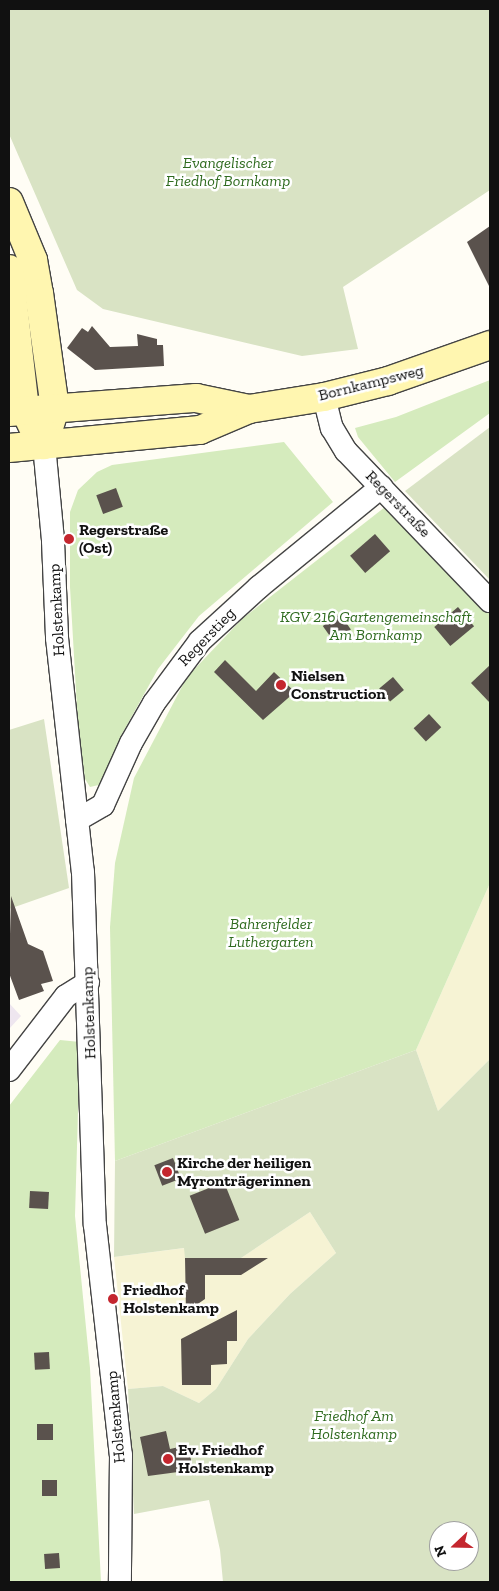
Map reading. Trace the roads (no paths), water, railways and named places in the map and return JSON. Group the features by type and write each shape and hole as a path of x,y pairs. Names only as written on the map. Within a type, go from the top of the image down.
{"main road":[{"name":"Holstenkamp","path":"9,202 33,260 55,408 44,445"},
{"name":"Holstenkamp","path":"9,269 17,411 44,445"},
{"name":"Bornkampsweg","path":"9,448 200,430 249,409 324,397 425,370 490,345"},
{"name":"Bornkampsweg","path":"17,411 196,398 249,409"}],"street":[{"name":"Regerstraße","path":"324,397 332,428 346,451 490,601"},
{"name":"Holstenkamp","path":"44,445 53,541 57,638 77,820 88,982 94,1225 121,1455 120,1582"},
{"name":"Regerstieg","path":"77,820 103,805 131,742 154,703 200,641 259,587 381,487"},
{"path":"9,1070 66,996 88,982"}],"place":[{"name":"Regerstraße (Ost)","path":"69,539"},
{"name":"Nielsen Construction","path":"281,685"},
{"name":"Kirche der heiligen Myronträgerinnen","path":"167,1172"},
{"name":"Friedhof Holstenkamp","path":"113,1299"},
{"name":"Ev. Friedhof Holstenkamp","path":"168,1459"}],"park label":[{"name":"Evangelischer Friedhof Bornkamp","path":"228,172"},
{"name":"KGV 216 Gartengemeinschaft Am Bornkamp","path":"376,626"},
{"name":"Bahrenfelder Luthergarten","path":"271,933"},
{"name":"Friedhof Am Holstenkamp","path":"354,1425"}]}
